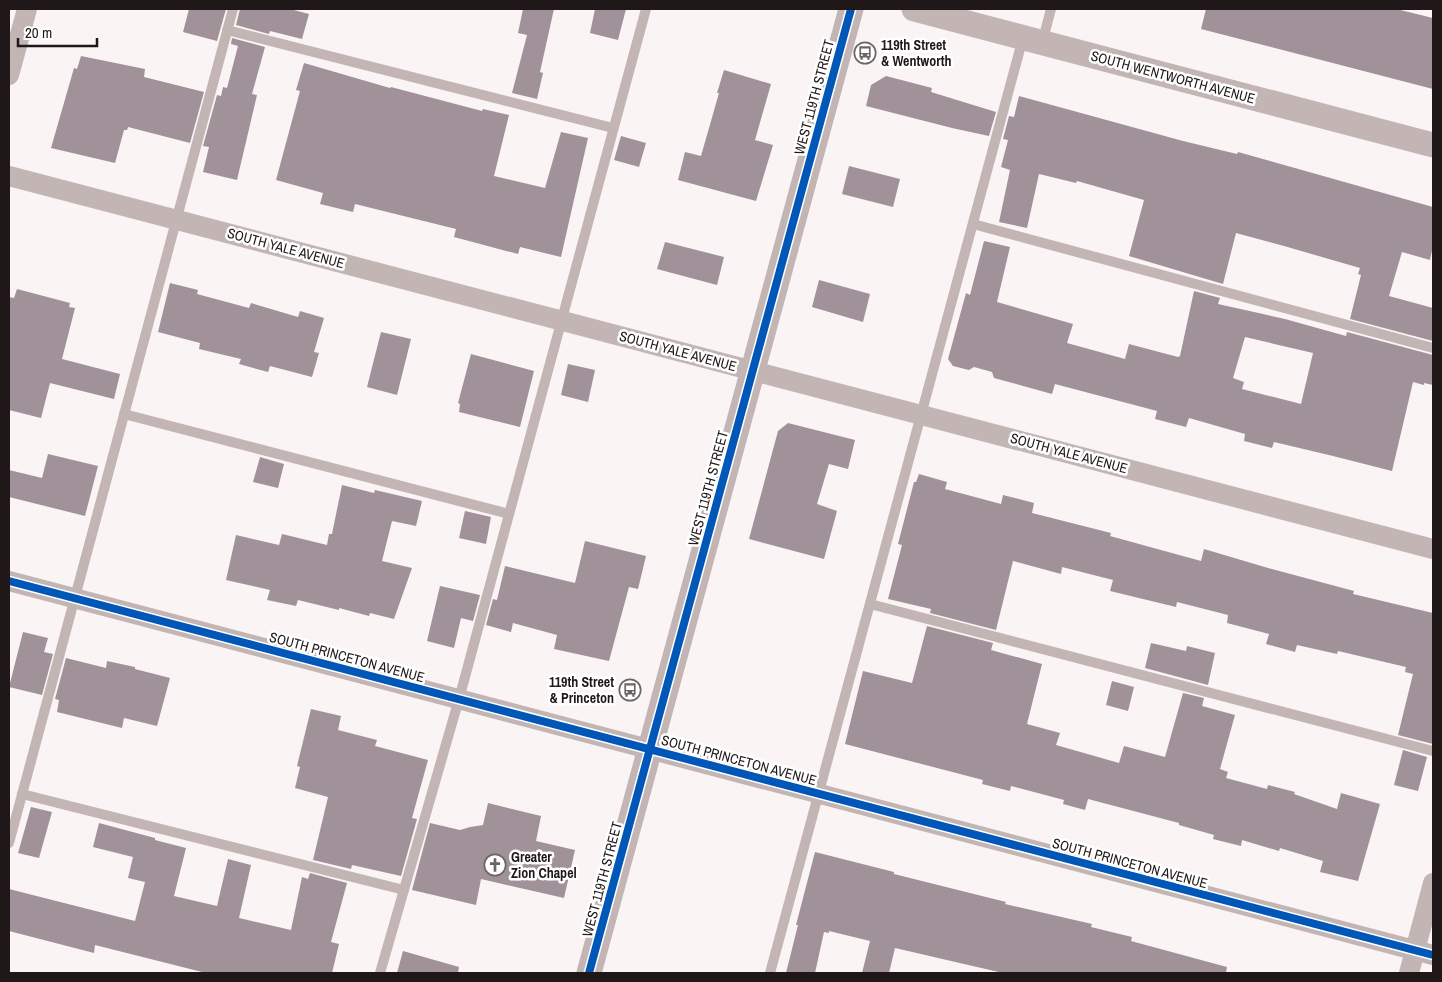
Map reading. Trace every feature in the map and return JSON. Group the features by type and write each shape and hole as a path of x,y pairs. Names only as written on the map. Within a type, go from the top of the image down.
{"street":[{"path":"9,76 27,9"},
{"name":"WEST 119TH STREET","path":"589,973 851,9"},
{"name":"SOUTH WENTWORTH AVENUE","path":"914,9 1433,145"},
{"name":"SOUTH YALE AVENUE","path":"9,176 1433,549"},
{"name":"SOUTH PRINCETON AVENUE","path":"9,581 1424,953"},
{"path":"1409,973 1424,953 1433,883"}],"lane":[{"path":"9,844 233,9"},
{"path":"380,973 459,699 560,320 646,9"},
{"path":"770,973 973,224 1033,40 1051,9"},
{"path":"227,30 613,128"},
{"path":"973,224 1433,348"},
{"path":"124,414 509,514"},
{"path":"870,604 1433,751"},
{"path":"22,794 404,890"}],"building":[{"path":"189,9 226,9 217,41 183,32"},
{"path":"240,9 290,9 309,14 302,39 270,31 269,34 236,25"},
{"path":"523,9 554,9 540,72 543,73 537,99 512,93 527,35 518,33"},
{"path":"595,9 626,9 618,40 590,33"},
{"path":"1206,9 1396,9 1433,18 1433,89 1201,29"},
{"path":"232,38 265,47 252,94 257,95 237,180 203,172 209,147 203,146 217,95 221,96 223,87 227,88 238,46 231,44"},
{"path":"81,56 145,69 144,77 204,92 190,143 128,127 127,130 124,130 115,163 51,148 74,68 77,69"},
{"path":"304,63 390,88 482,111 483,109 509,115 494,176 545,188 561,132 588,138 561,257 520,247 518,254 454,237 456,229 355,204 353,212 320,204 323,193 276,180 300,91 296,90"},
{"path":"724,70 771,84 755,140 773,145 756,201 678,180 685,152 701,156"},
{"path":"886,76 932,88 931,92 996,112 989,136 866,106 871,85"},
{"path":"1019,96 1183,141 1237,154 1238,152 1433,207 1433,246 1430,260 1402,252 1389,296 1433,308 1433,341 1350,319 1361,275 1358,274 1360,268 1284,246 1236,233 1223,284 1129,256 1144,200 1077,181 1076,183 1039,174 1027,228 999,222 1010,170 1001,167 1008,140 1003,139 1009,116 1014,117"},
{"path":"621,136 646,143 639,167 614,160"},
{"path":"849,166 900,179 893,207 842,194"},
{"path":"984,241 1010,247 997,302 1073,324 1067,343 1125,359 1129,344 1178,357 1180,356 1194,291 1220,298 1218,304 1285,319 1346,336 1347,332 1433,355 1433,385 1413,382 1392,471 1274,442 1272,448 1244,441 1245,434 1189,418 1186,427 1155,419 1157,411 1055,384 1052,394 994,378 992,372 974,367 969,370 953,366 948,359 966,293 970,295","holes":["1245,337 1313,353 1301,404 1242,389 1244,382 1233,378"]},
{"path":"665,242 724,257 717,285 657,269"},
{"path":"819,280 870,294 863,322 812,307"},
{"path":"170,283 198,290 197,294 249,308 251,303 298,317 300,311 324,318 314,352 319,353 312,377 270,366 268,372 239,364 241,359 199,349 200,343 158,332"},
{"path":"17,289 70,303 69,307 75,308 62,359 120,374 114,399 50,383 41,418 9,410 9,297 14,298"},
{"path":"381,332 411,339 397,395 367,387"},
{"path":"471,354 534,371 520,427 459,412 460,404 458,403"},
{"path":"568,364 595,370 588,402 561,395"},
{"path":"788,423 855,440 848,469 829,464 817,504 837,511 824,559 749,539 778,431"},
{"path":"48,454 98,466 85,516 9,497 9,470 42,478"},
{"path":"260,457 284,464 278,488 253,482"},
{"path":"919,474 947,482 945,489 1001,504 1003,495 1034,503 1032,513 1111,533 1110,536 1201,561 1204,549 1354,591 1353,594 1433,613 1433,744 1398,735 1413,674 1405,672 1406,667 1338,651 1337,654 1297,645 1295,652 1266,644 1269,634 1227,623 1228,615 1177,602 1176,607 1110,591 1113,580 1062,567 1061,574 1013,561 996,630 930,613 931,609 888,599 902,545 898,544 914,482 916,482"},
{"path":"342,485 374,493 375,490 422,501 416,526 392,521 382,561 412,568 394,619 370,613 369,616 298,600 296,606 267,600 270,590 226,580 236,535 279,545 282,534 327,545 329,534 332,534"},
{"path":"465,511 491,517 486,544 459,538"},
{"path":"585,541 646,556 638,589 629,587 609,661 554,649 557,635 513,623 511,632 486,625 493,599 497,600 505,566 575,583"},
{"path":"440,586 480,595 473,621 461,618 454,648 427,641"},
{"path":"927,626 993,643 991,650 1042,664 1027,724 1060,733 1056,745 1119,763 1124,746 1165,757 1183,693 1204,698 1202,706 1235,715 1220,769 1228,772 1226,778 1267,789 1268,785 1295,792 1294,794 1337,809 1341,793 1380,804 1358,881 1320,872 1323,861 1280,848 1279,851 1242,840 1241,846 1213,839 1214,835 1179,825 1179,823 1088,799 1085,810 1063,804 1064,800 1011,786 1010,791 982,784 983,780 845,744 863,671 912,683"},
{"path":"23,632 48,638 44,652 53,654 42,695 9,687"},
{"path":"1151,643 1186,651 1187,646 1215,653 1208,685 1145,668"},
{"path":"66,658 106,668 107,661 135,667 135,669 170,678 157,726 124,718 122,728 57,712 59,700 55,699"},
{"path":"1112,681 1134,687 1128,711 1106,705"},
{"path":"311,709 341,716 338,730 377,740 375,746 428,760 412,818 417,819 401,876 352,865 351,869 313,860 328,797 295,788 300,767 297,766"},
{"path":"1403,750 1427,757 1418,791 1394,785"},
{"name":"Greater Zion Chapel","path":"488,803 541,816 536,841 575,850 564,898 481,879 476,905 412,890 430,823 460,830 483,825"},
{"path":"31,807 52,812 39,858 18,853"},
{"path":"99,823 186,848 174,896 217,906 228,859 251,865 239,918 291,930 302,877 308,879 310,873 347,883 331,942 339,944 332,973 206,973 95,945 94,953 9,931 9,889 135,921 145,882 128,878 133,857 93,847"},
{"path":"815,852 1006,902 1005,904 1092,924 1091,927 1132,937 1131,941 1227,967 1226,973 1003,973 895,948 889,973 862,973 870,941 829,931 829,933 824,932 815,973 786,973"},
{"path":"403,951 459,967 458,973 397,973"}],"cycle path":[{"path":"589,973 851,9"},
{"path":"9,581 1433,955"}],"place":[{"name":"119th Street & Wentworth","path":"865,53"},
{"name":"119th Street & Princeton","path":"630,690"},
{"name":"Greater Zion Chapel","path":"495,865"}]}
